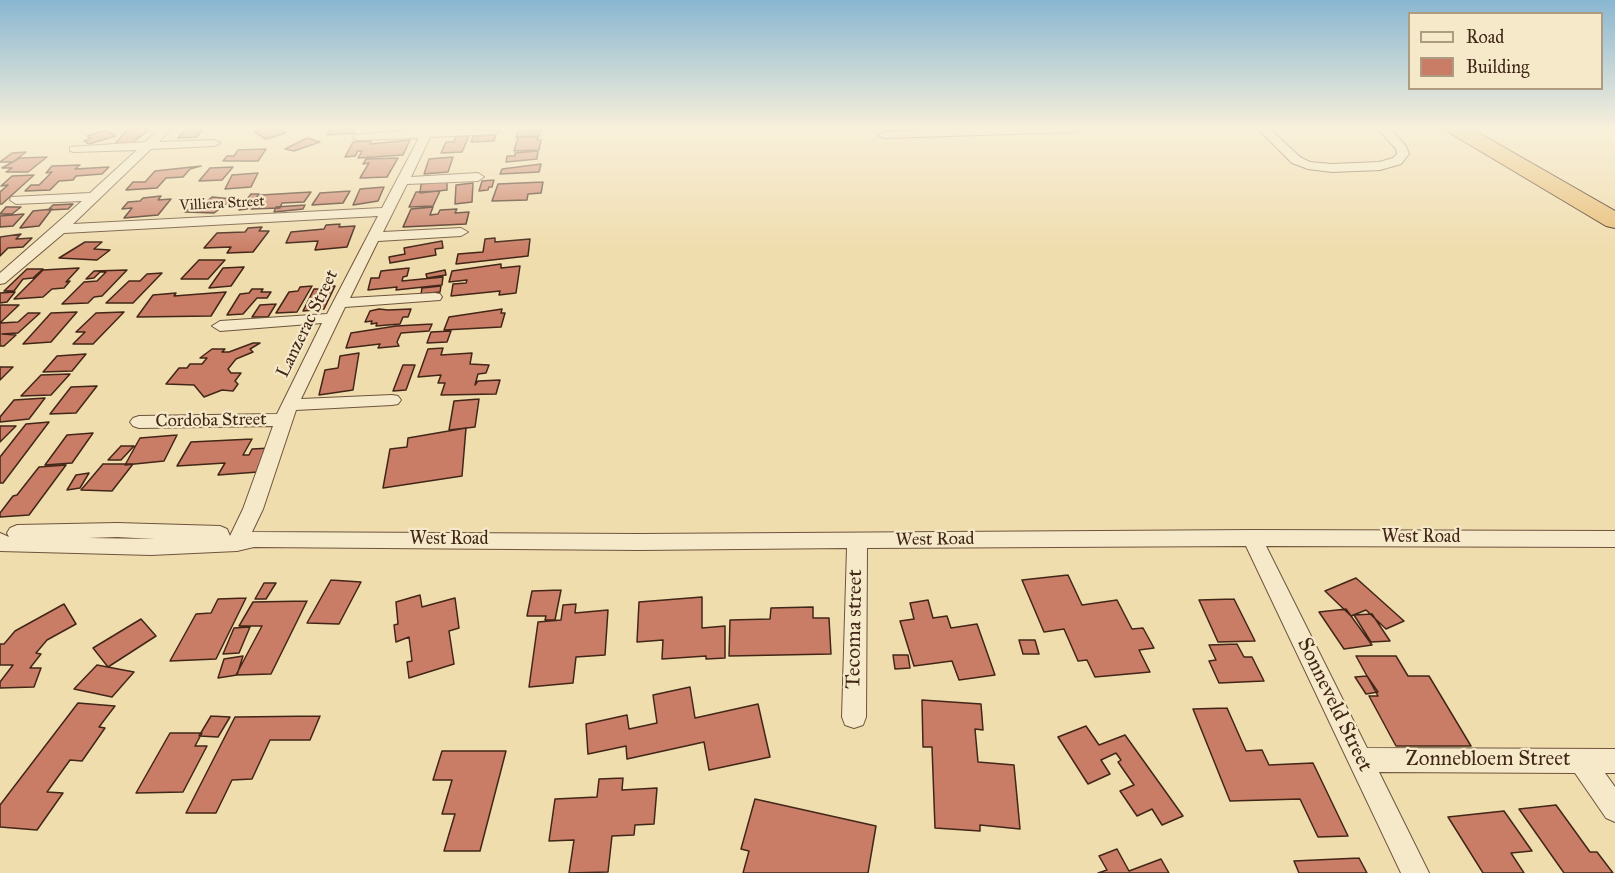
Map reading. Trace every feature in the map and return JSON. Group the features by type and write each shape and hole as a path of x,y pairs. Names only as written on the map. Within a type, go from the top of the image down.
{"highway":[{"path":"1527,170 1615,221"},
{"path":"1553,170 1615,205"}],"street":[{"path":"0,280 7,268 60,230 123,170"},
{"name":"Lanzerac Street","path":"244,539 287,413 332,318 408,170"},
{"path":"402,181 478,177"},
{"path":"16,200 95,197"},
{"name":"Villiera Street","path":"60,230 386,212"},
{"path":"374,237 460,232"},
{"path":"340,303 435,297"},
{"path":"220,326 332,318"},
{"name":"Cordoba Street","path":"139,422 287,413 392,400"},
{"name":"West Road","path":"4,541 151,547 244,539 857,541 1252,538 1615,539"},
{"name":"Sonneveld Street","path":"1252,538 1415,873"},
{"name":"Tecoma street","path":"854,717 857,541"},
{"name":"Zonnebloem Street","path":"1360,760 1615,761"},
{"path":"1581,760 1615,809"}],"building":[{"path":"9,170 31,170 28,172 6,172"},
{"path":"49,170 106,170 102,174 76,176 73,180 59,181 50,190 25,191 31,185 39,185 52,172 46,173"},
{"path":"189,170 183,177 166,178 157,188 126,190 133,182 145,182 155,171"},
{"path":"209,170 231,170 222,180 199,181"},
{"path":"365,170 391,170 387,177 360,178"},
{"path":"425,170 449,170 448,172 424,174"},
{"path":"502,170 540,170 539,172 500,174"},
{"path":"258,173 251,187 225,189 232,175"},
{"path":"34,175 0,204 0,192 8,185 1,186 12,176"},
{"path":"494,180 492,187 488,190 479,191 482,181"},
{"path":"447,181 447,190 420,193 421,184"},
{"path":"543,182 541,193 528,194 527,200 492,201 498,184"},
{"path":"473,183 472,202 455,204 456,185"},
{"path":"384,187 378,201 353,205 360,189"},
{"path":"350,191 343,203 312,205 320,193"},
{"path":"440,191 433,206 409,207 416,192"},
{"path":"311,192 304,202 282,203 280,208 251,209 261,195"},
{"path":"251,194 259,194 247,209 239,210"},
{"path":"161,196 158,200 171,199 158,215 124,218 132,208 122,209 128,202"},
{"path":"212,197 233,199 214,213 185,212 199,201 206,202"},
{"path":"73,204 68,209 48,210 53,205"},
{"path":"305,205 303,209 274,212 276,207"},
{"path":"6,207 21,207 12,214 0,214"},
{"path":"433,207 430,215 438,214 440,210 457,209 455,213 469,212 466,224 403,227 411,209"},
{"path":"52,209 39,226 20,228 33,211"},
{"path":"24,214 13,226 0,227 0,216"},
{"path":"340,224 339,227 355,226 347,247 315,250 318,241 286,243 291,232 324,229 326,225"},
{"path":"262,227 259,231 269,231 253,252 227,253 231,247 204,248 217,233 245,232 248,228"},
{"path":"21,234 16,239 32,238 23,247 8,248 0,256 0,237"},
{"path":"495,238 495,242 530,239 528,256 456,264 458,254 483,252 485,239"},
{"path":"442,241 443,248 435,249 436,255 390,263 389,257 405,254 404,248"},
{"path":"85,242 102,242 94,249 110,250 97,260 59,258"},
{"path":"199,260 225,260 208,279 181,279"},
{"path":"501,264 501,268 520,266 516,293 499,295 500,291 451,296 453,284 466,283 467,280 449,282 452,271"},
{"path":"244,267 231,286 209,288 223,268"},
{"path":"79,268 66,282 70,281 64,288 52,289 43,297 14,299 43,270"},
{"path":"409,268 407,276 403,277 402,281 443,277 442,285 396,290 397,287 368,290 371,278 379,278 381,271"},
{"path":"27,269 43,269 33,278 23,279 14,291 4,291"},
{"path":"127,270 102,296 94,297 88,303 62,304 84,282 97,281 106,272 100,272 94,278 86,279 94,271"},
{"path":"445,270 446,275 427,278 426,274"},
{"path":"162,273 133,303 106,303 129,281 140,281 147,274"},
{"path":"312,286 297,312 276,313 289,292 298,291 300,287"},
{"path":"326,286 335,286 324,309 303,311 314,289 324,289"},
{"path":"441,286 440,292 421,294 422,288"},
{"path":"252,289 271,292 267,298 257,298 243,314 227,315 240,294 249,293"},
{"path":"15,292 7,302 0,303 0,293"},
{"path":"226,292 211,316 137,317 153,295 176,293 174,296"},
{"path":"276,304 268,317 252,317 260,305"},
{"path":"0,305 19,305 0,323"},
{"path":"411,309 408,317 403,317 400,324 376,326 377,323 371,324 372,321 365,322 370,311"},
{"path":"502,309 501,313 505,313 501,327 444,330 449,317"},
{"path":"77,312 51,342 23,344 51,313"},
{"path":"124,312 93,344 73,344 85,332 76,332 96,313"},
{"path":"28,313 40,313 18,333 2,334 16,335 4,346 0,346 0,323 18,322"},
{"path":"432,324 429,331 401,333 397,342 399,346 378,348 380,344 346,348 351,333 396,326"},
{"path":"451,331 447,342 427,343 431,332"},
{"path":"253,343 260,343 250,349 253,352 236,359 228,369 231,373 241,373 235,381 238,384 233,391 222,390 204,397 194,385 166,384 179,368 187,368 190,364 202,364 207,358 200,358 212,349 225,349 222,352 229,352"},
{"path":"443,348 441,355 472,353 470,364 489,365 486,373 478,374 475,385 478,381 500,380 496,394 441,395 445,383 438,383 441,375 418,377 428,349"},
{"path":"359,353 353,390 319,395 325,370 338,368 340,356"},
{"path":"86,354 72,371 43,372 57,356"},
{"path":"403,365 415,365 406,390 393,391"},
{"path":"0,367 13,367 0,380"},
{"path":"70,374 51,395 21,396 41,375"},
{"path":"97,386 76,413 50,414 71,387"},
{"path":"45,398 29,419 0,422 0,417 14,400"},
{"path":"479,399 475,427 449,430 454,401"},
{"path":"49,422 3,483 0,483 0,457 26,424"},
{"path":"0,426 16,426 0,442"},
{"path":"466,428 462,476 383,488 390,449 407,447 408,438"},
{"path":"93,433 72,463 45,465 67,435"},
{"path":"177,435 164,461 125,465 140,438"},
{"path":"252,439 243,455 249,455 252,449 271,448 258,472 218,475 225,463 177,466 191,442"},
{"path":"121,446 134,446 121,460 108,460"},
{"path":"103,464 133,464 112,491 81,490"},
{"path":"66,465 29,515 0,517 0,513 13,496 17,495 39,467"},
{"path":"89,473 80,488 67,490 76,475"},
{"path":"1068,575 1082,605 1117,600 1132,629 1143,628 1154,648 1139,650 1150,672 1095,677 1087,660 1078,661 1064,629 1044,632 1022,580"},
{"path":"1356,578 1404,621 1386,629 1366,610 1351,616 1325,591"},
{"path":"331,580 361,582 339,624 307,623"},
{"path":"264,583 276,583 266,599 255,599"},
{"path":"561,590 555,620 545,620 546,616 527,616 532,591"},
{"path":"420,595 422,607 455,598 459,628 449,631 454,664 409,678 407,662 412,661 409,637 396,642 394,625 398,624 396,602"},
{"path":"702,597 702,628 725,626 725,658 706,659 706,656 662,659 663,640 637,642 639,602"},
{"path":"246,598 216,659 170,661 196,614 211,613 218,599"},
{"path":"1234,599 1255,641 1218,642 1199,600"},
{"path":"928,600 933,618 947,616 951,628 977,624 995,675 959,680 952,661 914,666 900,621 914,619 910,603"},
{"path":"307,601 271,674 236,675 262,626 239,626 253,602"},
{"path":"64,604 76,624 47,640 36,653 41,654 30,668 41,668 34,687 0,688 0,682 13,665 0,665 0,644 4,644 15,631"},
{"path":"576,604 575,613 608,610 605,655 576,657 573,683 529,687 538,622 561,620 563,605"},
{"path":"813,607 813,618 829,618 831,654 729,656 730,620 770,619 771,608"},
{"path":"1346,609 1372,645 1344,649 1319,612"},
{"path":"1372,614 1390,641 1371,642 1354,615"},
{"path":"141,619 156,636 108,667 93,648"},
{"path":"250,627 239,653 223,654 234,628"},
{"path":"1019,640 1035,640 1039,654 1023,654"},
{"path":"1237,644 1244,657 1252,657 1264,681 1219,683 1209,661 1216,660 1209,645"},
{"path":"893,655 908,655 910,668 895,669"},
{"path":"243,656 237,675 218,678 224,659"},
{"path":"1356,656 1396,656 1408,676 1429,676 1471,746 1396,746 1369,696 1378,696"},
{"path":"97,665 134,672 112,697 74,689"},
{"path":"1367,676 1378,692 1366,694 1355,677"},
{"path":"690,687 695,718 758,704 770,757 709,770 704,742 627,759 626,746 588,754 586,724 627,715 629,729 657,723 653,695"},
{"path":"922,700 981,704 983,730 975,729 978,762 1014,765 1020,829 980,825 980,831 935,828 932,747 923,747"},
{"path":"78,703 115,706 99,727 105,728 82,761 70,760 47,792 63,793 37,830 0,827 0,805"},
{"path":"1227,708 1246,751 1262,750 1269,765 1313,763 1348,836 1318,837 1300,799 1230,801 1193,709"},
{"path":"211,716 230,717 218,737 199,736"},
{"path":"320,716 310,740 270,740 252,779 232,780 216,813 186,813 235,717"},
{"path":"1086,726 1099,745 1125,735 1183,816 1162,825 1152,809 1137,816 1120,791 1134,785 1118,762 1121,760 1116,753 1101,760 1110,774 1088,784 1058,737"},
{"path":"170,733 202,733 195,746 207,746 183,792 136,793"},
{"path":"442,751 506,751 480,851 444,851 455,814 442,814 452,780 433,780"},
{"path":"623,778 622,790 657,788 654,824 635,825 634,835 612,836 608,872 569,873 574,840 549,841 555,799 597,797 599,779"},
{"path":"755,799 876,826 868,873 743,873 749,851 741,849"},
{"path":"1556,805 1590,852 1597,852 1613,873 1564,873 1519,809"},
{"path":"1504,811 1532,851 1511,853 1524,873 1483,873 1448,817"},
{"path":"1117,849 1129,871 1161,859 1169,873 1098,873 1107,870 1099,856"},
{"path":"1359,858 1367,873 1299,873 1294,861"}]}
